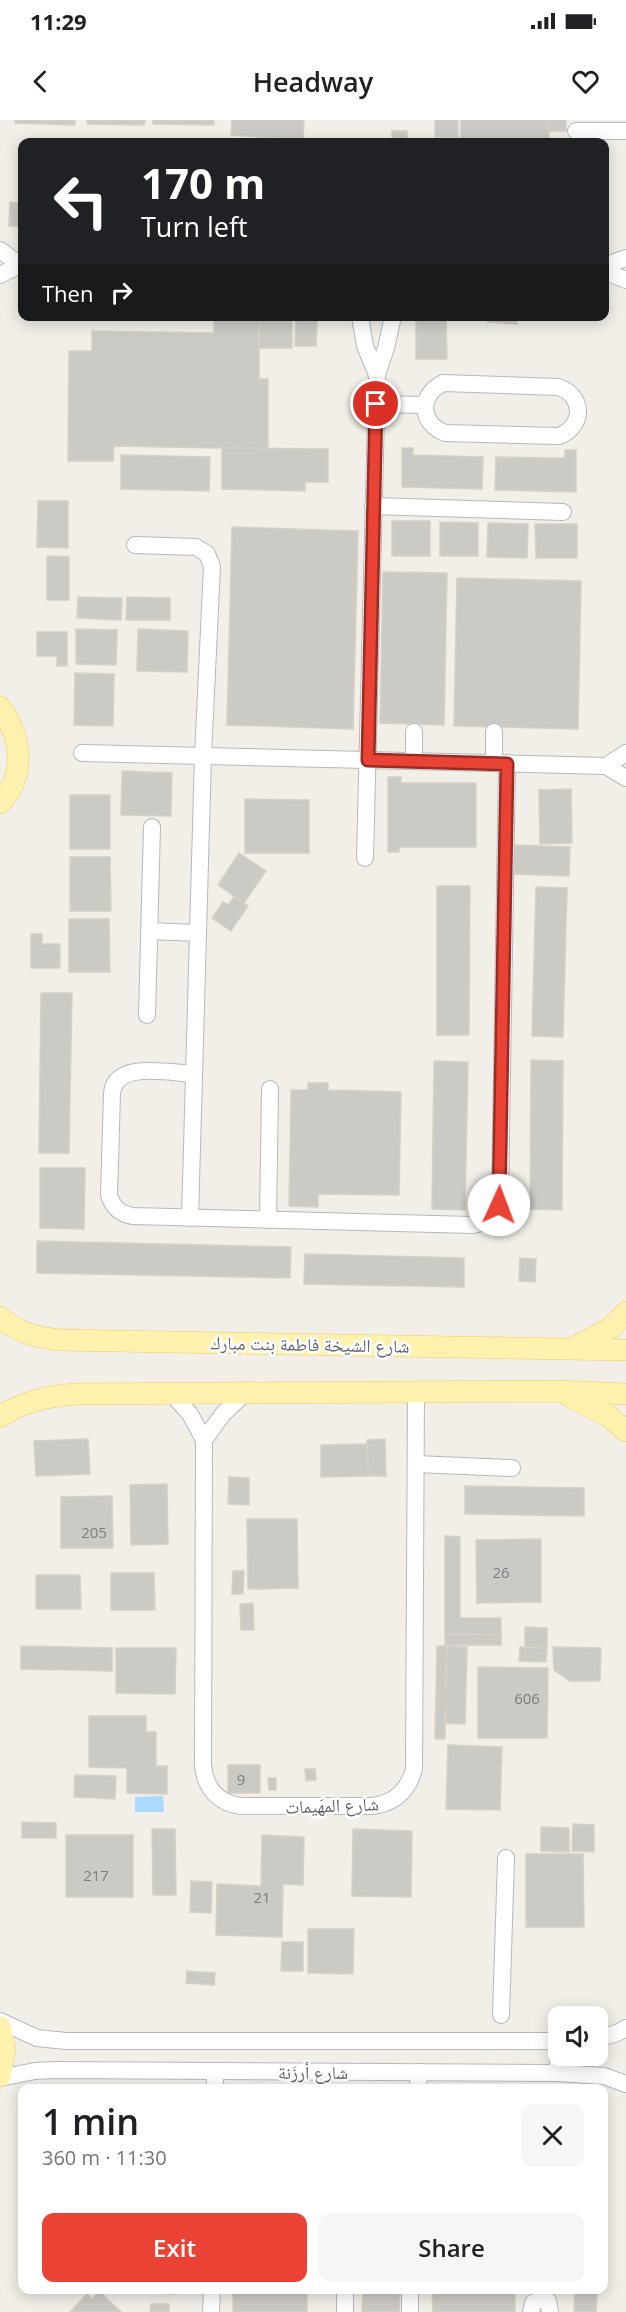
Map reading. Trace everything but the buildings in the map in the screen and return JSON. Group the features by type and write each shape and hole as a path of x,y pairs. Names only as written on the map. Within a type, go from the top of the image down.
{"main road":[{"path":"0,707 9,718 19,751 13,785 0,803"},
{"path":"570,1349 607,1330 626,1312"},
{"name":"شارع الشيخة فاطمة بنت مبارك","path":"0,1317 29,1335 59,1340 626,1350"},
{"path":"558,1391 598,1410 626,1431"},
{"path":"0,1417 22,1404 50,1397 99,1393 558,1391 626,1394"},
{"path":"0,2027 5,2049 0,2077"}],"street":[{"path":"576,131 626,131"},
{"path":"0,250 18,262"},
{"path":"609,264 626,258"},
{"path":"0,274 18,265"},
{"path":"609,273 626,280"},
{"path":"361,321 365,346 376,375"},
{"path":"365,858 376,375 386,348 392,321"},
{"path":"443,383 558,387 572,393 579,407 579,415 572,428 559,436 445,433 432,426 425,405 431,392 443,383"},
{"path":"376,404 425,405"},
{"path":"373,506 563,512"},
{"path":"135,545 196,547 207,554 212,566 202,756 190,1218"},
{"path":"414,732 414,761"},
{"path":"194,1074 132,1071 117,1078 112,1094 109,1189 111,1202 120,1212 126,1215 190,1218 472,1225 486,1221 496,1211 499,1205 500,1186 501,763 494,732"},
{"path":"82,753 606,766 626,778"},
{"path":"606,766 626,753"},
{"path":"147,1015 152,827"},
{"path":"149,931 198,933"},
{"path":"268,1220 270,1089"},
{"path":"204,1440 223,1414 246,1392"},
{"name":"شارع المهَيمات","path":"171,1393 190,1414 204,1440 204,1773 214,1793 226,1803 241,1806 380,1805 396,1798 408,1786 414,1769 416,1392"},
{"path":"416,1464 512,1468"},
{"path":"501,2015 506,1858"},
{"name":"شارع أرزَنة","path":"0,2021 37,2037 66,2041 548,2041"},
{"path":"608,2036 626,2028"},
{"name":"شارع أرزَنة","path":"0,2077 55,2070 215,2080 419,2080 604,2076 626,2084"},
{"path":"211,2312 212,2294"},
{"path":"345,2294 345,2312"},
{"path":"410,2294 410,2312"},
{"path":"531,2312 533,2302 542,2298 548,2301 550,2312 566,2312"}],"water":[{"path":"163,1796 164,1812 135,1812 135,1797"}],"route":[{"path":"376,404 368,760 507,764 499,1205"}]}
